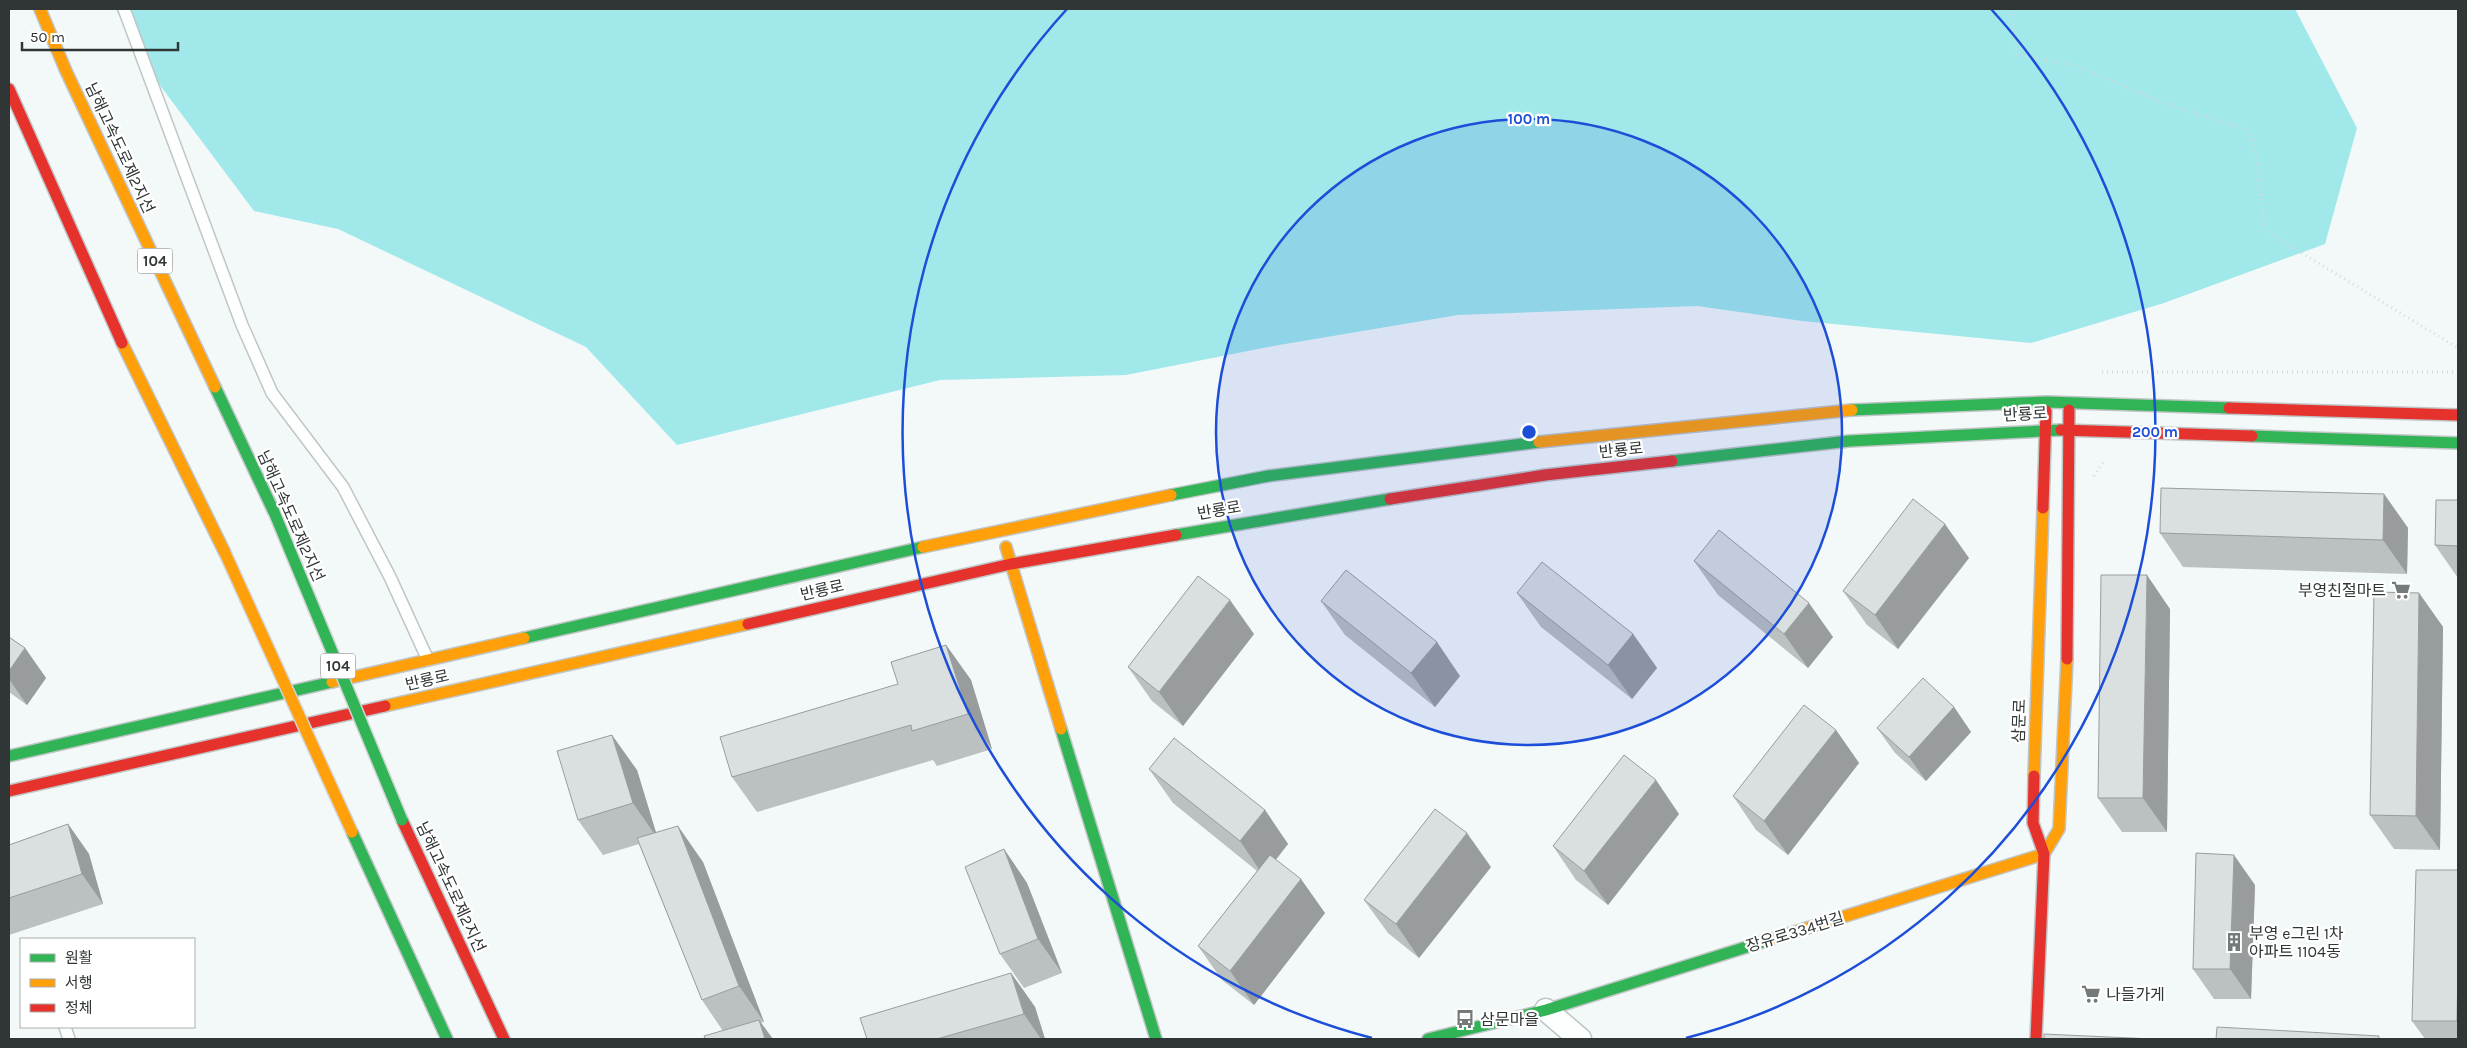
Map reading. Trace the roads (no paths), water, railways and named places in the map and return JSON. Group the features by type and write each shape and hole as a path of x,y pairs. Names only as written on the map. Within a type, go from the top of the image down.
{"main road":[{"name":"남해고속도로제2지선","path":"40,9 66,71 274,512 402,820 504,1039"},
{"path":"9,88 142,387 225,553 447,1039"},
{"name":"삼문로","path":"2036,1039 2044,854 2033,823 2044,429 2047,402"},
{"name":"반룡로","path":"9,756 1000,529 1268,476 1528,443 1836,411 2069,402 2458,415"},
{"path":"2044,854 2059,829 2068,638 2069,402"},
{"name":"반룡로","path":"9,791 1011,564 1298,512 1545,475 1849,441 2044,429 2458,443"},
{"path":"1000,529 1156,1039"},
{"name":"장유로334번길","path":"1428,1039 1546,1010 2044,854"}],"street":[{"path":"1546,1010 1580,1039"}],"lane":[{"path":"124,9 242,325 272,393 342,488 390,577 428,660"}],"place":[{"name":"부영친절마트","path":"2401,590"},
{"name":"부영 e그린 1차 아파트 1104동","path":"2234,942"},
{"name":"나들가게","path":"2091,994"},
{"name":"삼문마을","path":"1465,1019"}]}
